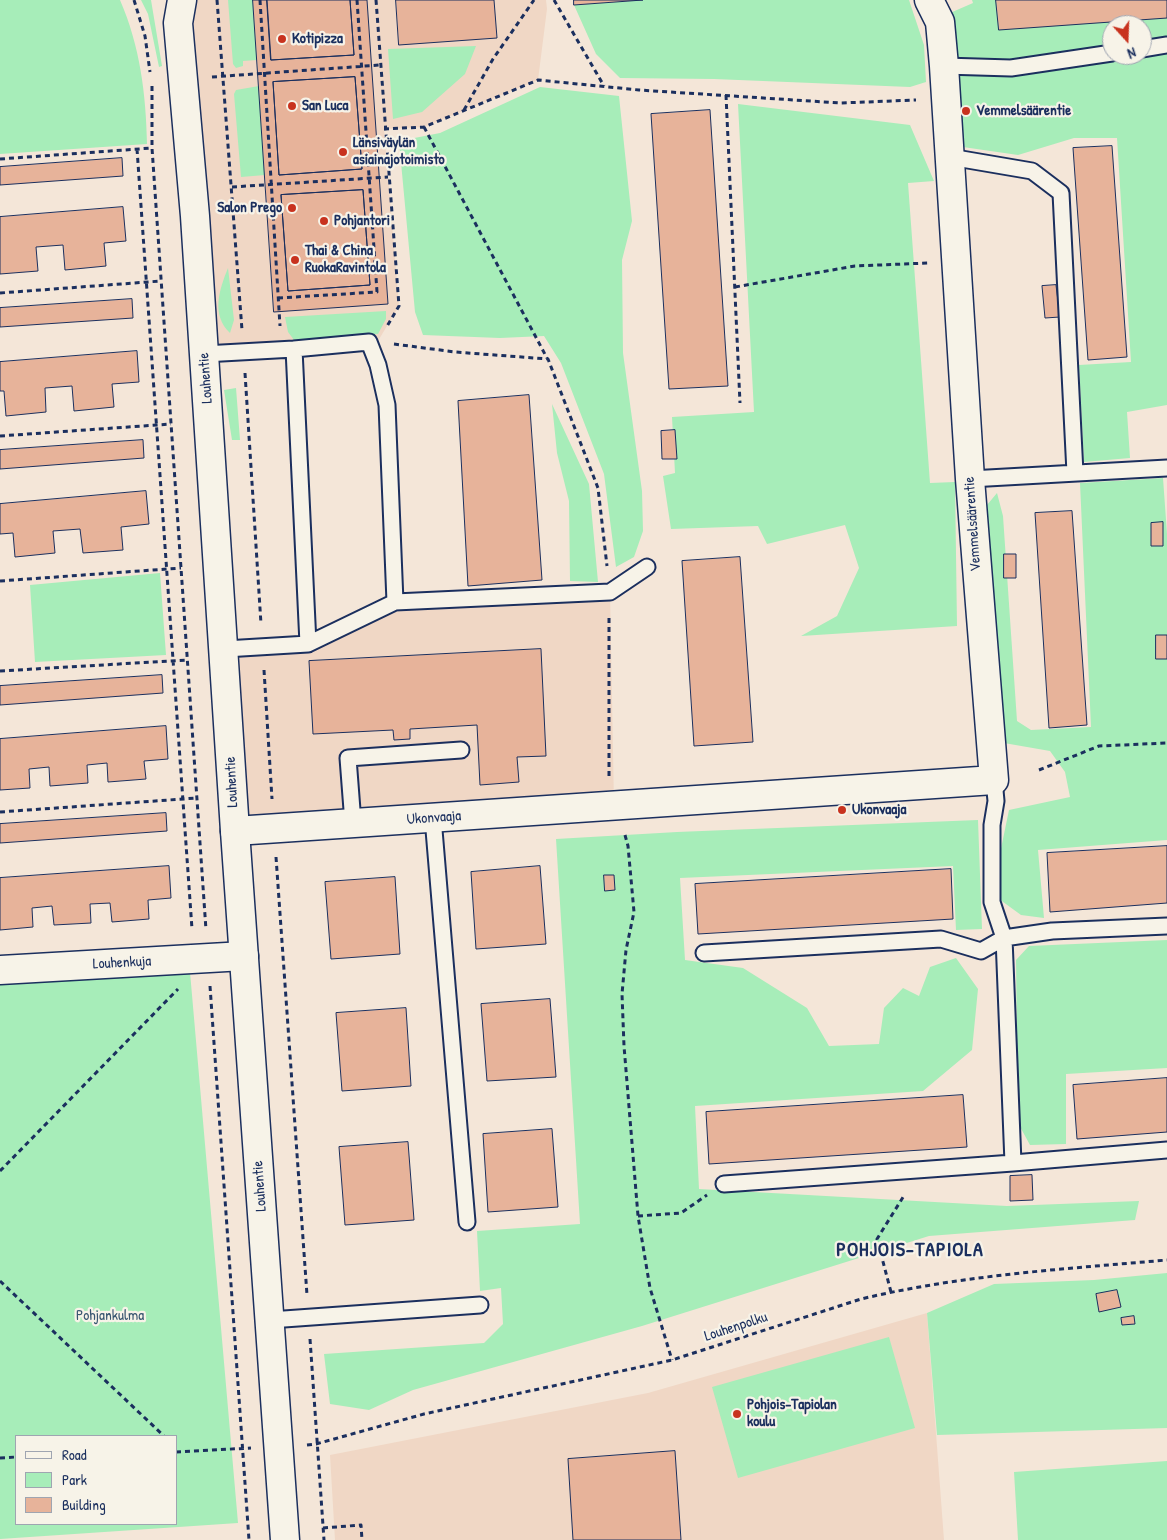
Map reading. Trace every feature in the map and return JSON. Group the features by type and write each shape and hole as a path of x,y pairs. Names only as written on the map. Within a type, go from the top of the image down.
{"street":[{"name":"Vemmelsäärentie","path":"929,0 940,22 947,99 970,480 994,780"},
{"name":"Louhentie","path":"176,8 195,216 225,649 235,831 285,1540"},
{"name":"Ukonvaaja","path":"235,831 994,780"},
{"name":"Louhenkuja","path":"0,970 244,956"}],"lane":[{"path":"1152,47 1167,45"},
{"path":"944,66 1011,68 1102,54"},
{"path":"950,157 1032,171 1061,193 1074,473"},
{"path":"204,354 294,349 369,342 378,365 388,406 395,602"},
{"path":"294,349 308,644"},
{"path":"970,480 1167,468"},
{"path":"225,649 308,644 395,602 610,592 647,567"},
{"path":"353,823 348,758 461,750"},
{"path":"994,780 996,801 992,825 992,902 1004,938 1013,1163"},
{"path":"433,818 467,1222"},
{"path":"704,953 941,939 981,951 1004,938 1052,931 1167,926"},
{"path":"724,1184 1167,1150"},
{"path":"270,1320 480,1305"}],"path":[{"path":"0,1171 201,959 197,798 152,148 152,82 145,36 134,0"},
{"path":"217,0 232,187 274,829 324,1540"},
{"path":"260,0 266,73 280,327"},
{"path":"278,298 377,292 357,0"},
{"path":"376,0 398,306 382,334"},
{"path":"464,111 493,59 534,0"},
{"path":"554,0 604,87"},
{"path":"224,76 380,65"},
{"path":"384,129 424,126 538,80 604,87 842,103 947,99"},
{"path":"726,96 740,403"},
{"path":"424,126 548,359"},
{"path":"0,158 152,148"},
{"path":"137,149 183,799 201,959 243,1448 249,1540"},
{"path":"232,187 388,177"},
{"path":"735,287 855,266 957,261"},
{"path":"0,293 161,281"},
{"path":"0,436 171,424"},
{"path":"0,581 181,568"},
{"path":"0,671 187,660"},
{"path":"1039,770 1099,746 1167,743"},
{"path":"0,812 197,798"},
{"path":"891,1292 877,1239 920,1170"},
{"path":"638,1216 681,1213 724,1184"},
{"name":"Louhenpolku","path":"316,1444 424,1414 672,1360 861,1299 936,1282 1167,1260"},
{"path":"0,1281 163,1435"},
{"path":"178,1450 243,1448"},
{"path":"0,1458 15,1457"},
{"path":"323,1528 360,1525 362,1540"}],"shaded area":[{"path":"182,0 546,0 547,9 538,80 424,127 384,129 399,306 378,341 204,354"},
{"path":"610,592 614,805 235,831 225,649 308,644 395,602"},
{"name":"Pohjois-Tapiolan koulu","path":"927,1313 944,1540 335,1540 330,1455 648,1393"}],"green space":[{"path":"0,0 120,0 133,35 141,70 147,144 0,154"},
{"path":"141,0 151,0 162,66 159,67 148,14"},
{"path":"228,0 253,0 257,60 243,61 243,66 236,68 233,64"},
{"path":"643,0 909,0 924,45 926,82 910,87 714,79 620,78 596,54 574,5"},
{"path":"972,0 1167,0 1167,405 1127,412 1130,458 1084,462 1079,365 1131,362 1117,138 1074,138 1018,155 956,146 950,13 973,3"},
{"path":"476,46 465,74 422,112 393,119 388,49"},
{"path":"259,86 265,175 241,177 234,94 236,90"},
{"path":"540,87 619,96 632,221 622,260 623,353 642,491 643,531 634,557 616,567 604,474 561,363 544,336 500,338 423,335 415,312 399,141 440,133"},
{"path":"738,104 910,125 934,181 908,183 930,483 955,482 957,626 801,636 837,616 859,568 845,525 767,544 758,526 671,529 663,476 675,473 672,417 754,412"},
{"path":"228,268 234,320 230,333 220,318 218,302"},
{"path":"386,311 386,319 378,334 294,340 288,332 285,317"},
{"path":"236,388 240,440 232,440 224,390"},
{"path":"552,404 589,484 598,582 570,581 569,501 557,453"},
{"path":"1163,478 1167,534 1167,840 1038,850 1044,918 1021,915 999,899 998,863 1009,810 1070,797 1065,772 1050,751 1004,743 987,505 997,493 1003,516 1017,721 1031,730 1091,727 1080,483"},
{"path":"160,573 166,655 35,662 30,585"},
{"path":"978,820 982,929 956,930 953,866 680,878 685,960 743,968 807,1008 829,1046 879,1044 884,1008 903,988 919,996 930,967 956,958 978,989 972,1050 923,1091 695,1106 699,1189 1007,1206 1139,1201 1135,1220 929,1236 642,1326 413,1390 369,1410 330,1404 324,1354 484,1343 503,1324 501,1288 480,1291 477,1231 580,1224 556,839 677,832"},
{"path":"1167,940 1167,1068 1066,1074 1066,1144 1030,1145 1018,1123 1016,960 1029,946"},
{"name":"Pohjankulma","path":"190,972 238,1523 0,1539 0,983"},
{"path":"1167,1273 1167,1428 937,1435 927,1313 994,1284 1094,1280"},
{"path":"889,1337 915,1428 738,1478 712,1387"},
{"path":"1167,1461 1167,1540 1018,1540 1014,1472"}],"building":[{"path":"253,0 267,0 271,60 354,55 350,0 367,0 388,304 274,312","holes":["355,77 362,169 279,175 273,82","363,190 370,285 288,291 281,195"]},
{"path":"267,0 350,0 354,55 271,60"},
{"path":"396,0 494,0 497,38 399,45"},
{"path":"574,0 643,0 574,5"},
{"path":"996,0 1167,0 1167,18 1152,19 1152,15 1102,15 1102,23 999,30"},
{"name":"Pohjantori","path":"355,77 362,169 279,175 273,82"},
{"path":"710,110 728,386 669,389 651,114"},
{"path":"1112,146 1127,357 1088,360 1073,148"},
{"path":"122,158 123,176 0,185 0,167"},
{"name":"Pohjantori","path":"363,190 370,285 288,291 281,195"},
{"path":"123,207 126,241 104,243 106,266 65,270 63,245 36,247 38,271 0,274 0,217"},
{"path":"1056,285 1060,317 1045,318 1042,286"},
{"path":"132,299 133,318 0,327 0,308"},
{"path":"137,351 139,382 112,384 114,407 74,411 72,386 45,388 46,412 6,416 4,391 0,391 0,362"},
{"path":"529,395 542,580 468,586 458,401"},
{"path":"675,430 677,459 662,459 661,431"},
{"path":"143,440 144,458 0,469 0,450"},
{"path":"146,491 149,524 121,527 123,550 83,553 80,529 53,531 55,553 15,557 13,533 0,534 0,504"},
{"path":"1072,511 1087,725 1049,728 1035,513"},
{"path":"1163,522 1163,546 1151,546 1151,523"},
{"path":"1004,554 1016,554 1016,578 1004,578"},
{"path":"740,557 753,742 694,746 682,561"},
{"path":"1156,635 1167,635 1167,659 1156,659"},
{"path":"541,649 546,756 517,757 519,782 480,785 477,725 410,729 410,739 394,740 393,730 313,734 309,661"},
{"path":"162,675 163,693 0,705 0,686"},
{"path":"166,726 168,759 144,761 146,779 108,782 107,763 87,765 88,783 50,786 49,767 29,769 30,788 0,790 0,739"},
{"path":"166,813 167,831 0,843 0,824"},
{"path":"1167,846 1167,903 1050,912 1047,853"},
{"path":"169,866 171,898 148,900 149,919 112,922 110,903 90,904 91,923 54,925 52,906 32,908 33,927 0,930 0,878"},
{"path":"540,866 546,944 476,949 471,872"},
{"path":"951,869 953,919 698,934 695,884"},
{"path":"604,875 614,875 615,890 605,891"},
{"path":"395,877 400,954 331,959 325,882"},
{"path":"550,999 556,1077 487,1081 481,1004"},
{"path":"406,1008 411,1086 342,1091 336,1013"},
{"path":"1167,1078 1167,1132 1077,1139 1073,1085"},
{"path":"963,1095 967,1147 709,1164 706,1112"},
{"path":"552,1129 558,1207 488,1212 483,1134"},
{"path":"408,1142 414,1220 345,1225 339,1147"},
{"path":"1032,1175 1033,1200 1010,1201 1010,1176"},
{"path":"1117,1290 1121,1307 1099,1312 1096,1294"},
{"path":"1134,1316 1135,1324 1122,1325 1121,1318"},
{"path":"675,1451 681,1540 573,1540 568,1459"}],"place":[{"name":"Kotipizza","path":"282,39"},
{"name":"San Luca","path":"292,106"},
{"name":"Vemmelsäärentie","path":"966,111"},
{"name":"Länsiväylän asiainajotoimisto","path":"343,152"},
{"name":"Salon Prego","path":"292,208"},
{"name":"Pohjantori","path":"324,221"},
{"name":"Thai & China RuokaRavintola","path":"295,260"},
{"name":"Ukonvaaja","path":"842,810"},
{"name":"Pohjois-Tapiolan koulu","path":"737,1414"}],"district":[{"name":"POHJOIS-TAPIOLA","path":"910,1251"}]}
